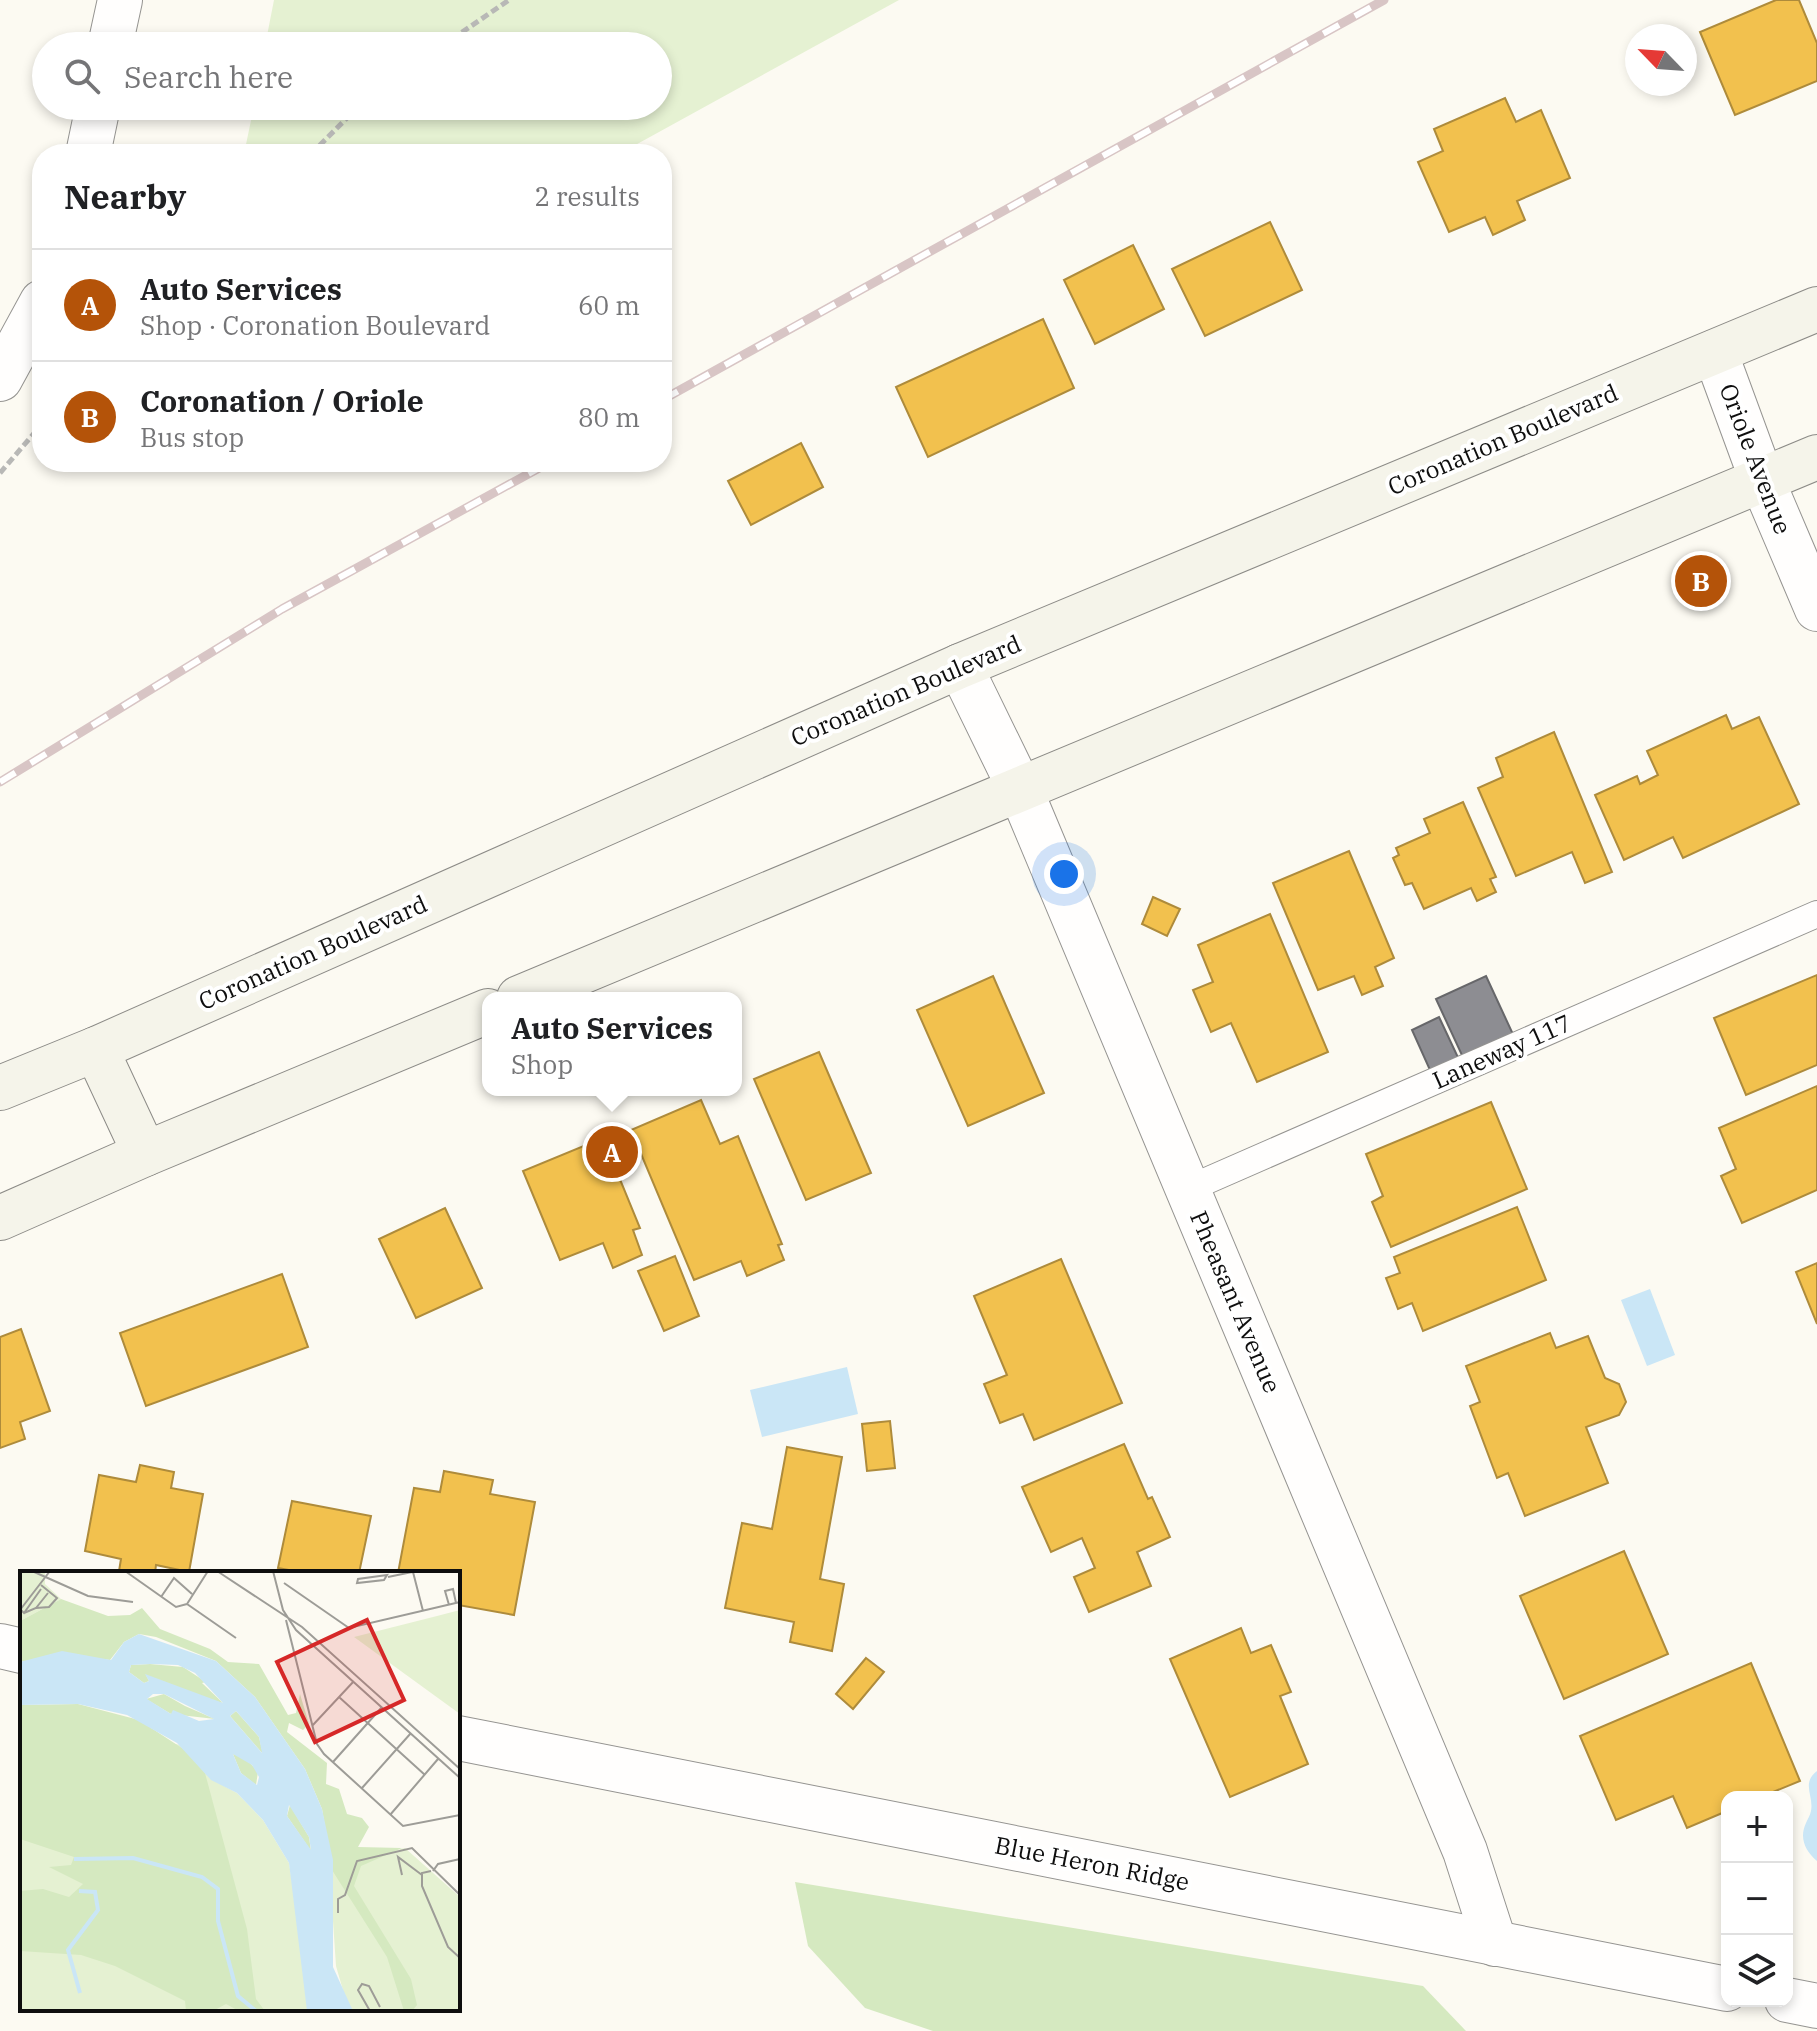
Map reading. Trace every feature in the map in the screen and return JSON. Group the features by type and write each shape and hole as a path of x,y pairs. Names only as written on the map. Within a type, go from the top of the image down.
{"main road":[{"name":"Coronation Boulevard","path":"0,1088 96,1049 960,666 1817,309"},
{"path":"533,992 1817,457"},
{"path":"0,1218 482,1014"},
{"path":"96,1049 145,1154"}],"street":[{"path":"113,32 120,0"},
{"path":"90,144 95,120"},
{"path":"0,379 32,320"},
{"name":"Oriole Avenue","path":"1715,352 1762,480 1817,609"},
{"name":"Pheasant Avenue","path":"960,666 1020,789 1459,1836 1495,1944"},
{"path":"0,1646 20,1651"},
{"name":"Blue Heron Ridge","path":"460,1738 1721,1988"},
{"path":"1793,2001 1817,2006"}],"lane":[{"name":"Laneway 117","path":"1188,1189 1817,914"}],"path":[{"path":"462,32 509,0"},
{"path":"321,144 345,120"},
{"path":"0,473 32,436"}],"green space":[{"path":"274,0 899,0 637,144 246,144 251,120 672,120 672,32 268,32"},
{"path":"795,1882 1423,1986 1466,2031 933,2031 865,2008 808,1946"}],"water":[{"path":"1650,1289 1675,1355 1647,1366 1621,1300"},
{"path":"847,1367 858,1414 762,1437 750,1390"},
{"path":"1817,1771 1817,1861 1806,1849 1803,1834 1811,1811 1810,1780"}],"building: Homes":[{"path":"1776,0 1799,0 1817,43 1817,81 1735,115 1700,32"},
{"path":"1505,98 1516,122 1541,110 1570,178 1517,201 1525,220 1493,235 1485,217 1449,232 1418,162 1443,151 1434,129"},
{"path":"1270,222 1302,290 1205,336 1172,269"},
{"path":"1133,245 1164,309 1095,344 1064,280"},
{"path":"1043,319 1074,388 928,457 896,387"},
{"path":"801,443 823,487 751,525 728,481"},
{"path":"1726,715 1732,729 1759,717 1799,804 1683,858 1673,837 1624,860 1595,795 1637,776 1640,784 1658,775 1647,751"},
{"path":"1554,732 1612,872 1585,883 1572,852 1516,876 1478,788 1503,777 1496,758"},
{"path":"1463,802 1496,877 1490,879 1496,892 1477,901 1471,888 1424,909 1412,883 1405,885 1393,858 1399,855 1396,848 1430,833 1424,819"},
{"path":"1349,851 1394,958 1375,967 1383,986 1362,995 1354,976 1318,990 1273,883"},
{"path":"1153,897 1180,909 1167,936 1142,924"},
{"path":"1270,914 1328,1052 1257,1082 1231,1023 1211,1032 1193,990 1213,982 1198,945"},
{"path":"1817,975 1817,1065 1746,1095 1714,1018"},
{"path":"993,976 1044,1093 968,1126 917,1010"},
{"path":"819,1052 871,1173 806,1200 754,1079"},
{"path":"1817,1086 1817,1190 1742,1223 1721,1176 1736,1169 1719,1128"},
{"path":"701,1100 720,1144 738,1136 782,1244 778,1245 784,1260 747,1276 741,1261 694,1280 631,1130"},
{"path":"1491,1102 1527,1189 1391,1247 1372,1202 1383,1196 1366,1154"},
{"path":"603,1138 640,1228 633,1230 642,1255 613,1268 603,1243 560,1260 523,1171"},
{"path":"1517,1207 1546,1280 1423,1331 1412,1303 1398,1309 1386,1278 1400,1273 1394,1257"},
{"path":"445,1208 482,1288 416,1318 379,1239"},
{"path":"675,1256 699,1316 664,1331 638,1271"},
{"path":"1061,1259 1122,1403 1034,1440 1023,1414 1000,1423 984,1384 1007,1375 974,1296"},
{"path":"1817,1263 1817,1324 1796,1272"},
{"path":"282,1274 308,1347 146,1406 120,1333"},
{"path":"21,1329 50,1411 20,1422 25,1439 0,1448 0,1337"},
{"path":"1550,1333 1556,1348 1588,1336 1605,1378 1619,1384 1626,1402 1619,1415 1586,1427 1608,1483 1525,1516 1508,1473 1497,1478 1470,1406 1480,1402 1466,1366"},
{"path":"890,1421 895,1468 867,1471 862,1424"},
{"path":"1124,1444 1148,1499 1152,1497 1170,1537 1137,1552 1151,1586 1089,1612 1074,1577 1095,1568 1082,1538 1051,1552 1022,1487"},
{"path":"787,1447 842,1457 820,1579 844,1584 832,1651 790,1642 794,1622 725,1608 742,1523 772,1529"},
{"path":"140,1465 174,1472 171,1488 203,1494 189,1571 156,1565 155,1571 119,1571 121,1559 85,1551 99,1475 136,1482"},
{"path":"444,1471 493,1480 490,1494 535,1502 514,1615 460,1605 460,1571 398,1571 414,1488 440,1492"},
{"path":"292,1501 371,1516 359,1571 294,1571 278,1568"},
{"path":"1624,1551 1668,1654 1564,1699 1520,1596"},
{"path":"1241,1628 1251,1653 1271,1645 1291,1692 1280,1696 1308,1764 1230,1797 1170,1659"},
{"path":"866,1658 884,1672 853,1709 836,1694"},
{"path":"1751,1663 1800,1781 1776,1791 1721,1791 1721,1814 1687,1828 1673,1796 1616,1820 1580,1736"}],"building: Industry":[{"path":"1486,976 1517,1043 1467,1066 1436,999"},
{"path":"1439,1017 1462,1066 1434,1079 1412,1030"}],"railway":[{"path":"672,394 1384,0"},
{"path":"0,782 282,609 532,472"}],"place":[{"name":"Coronation / Oriole","path":"1701,581"},
{"name":"Auto Services","path":"612,1152"}]}
